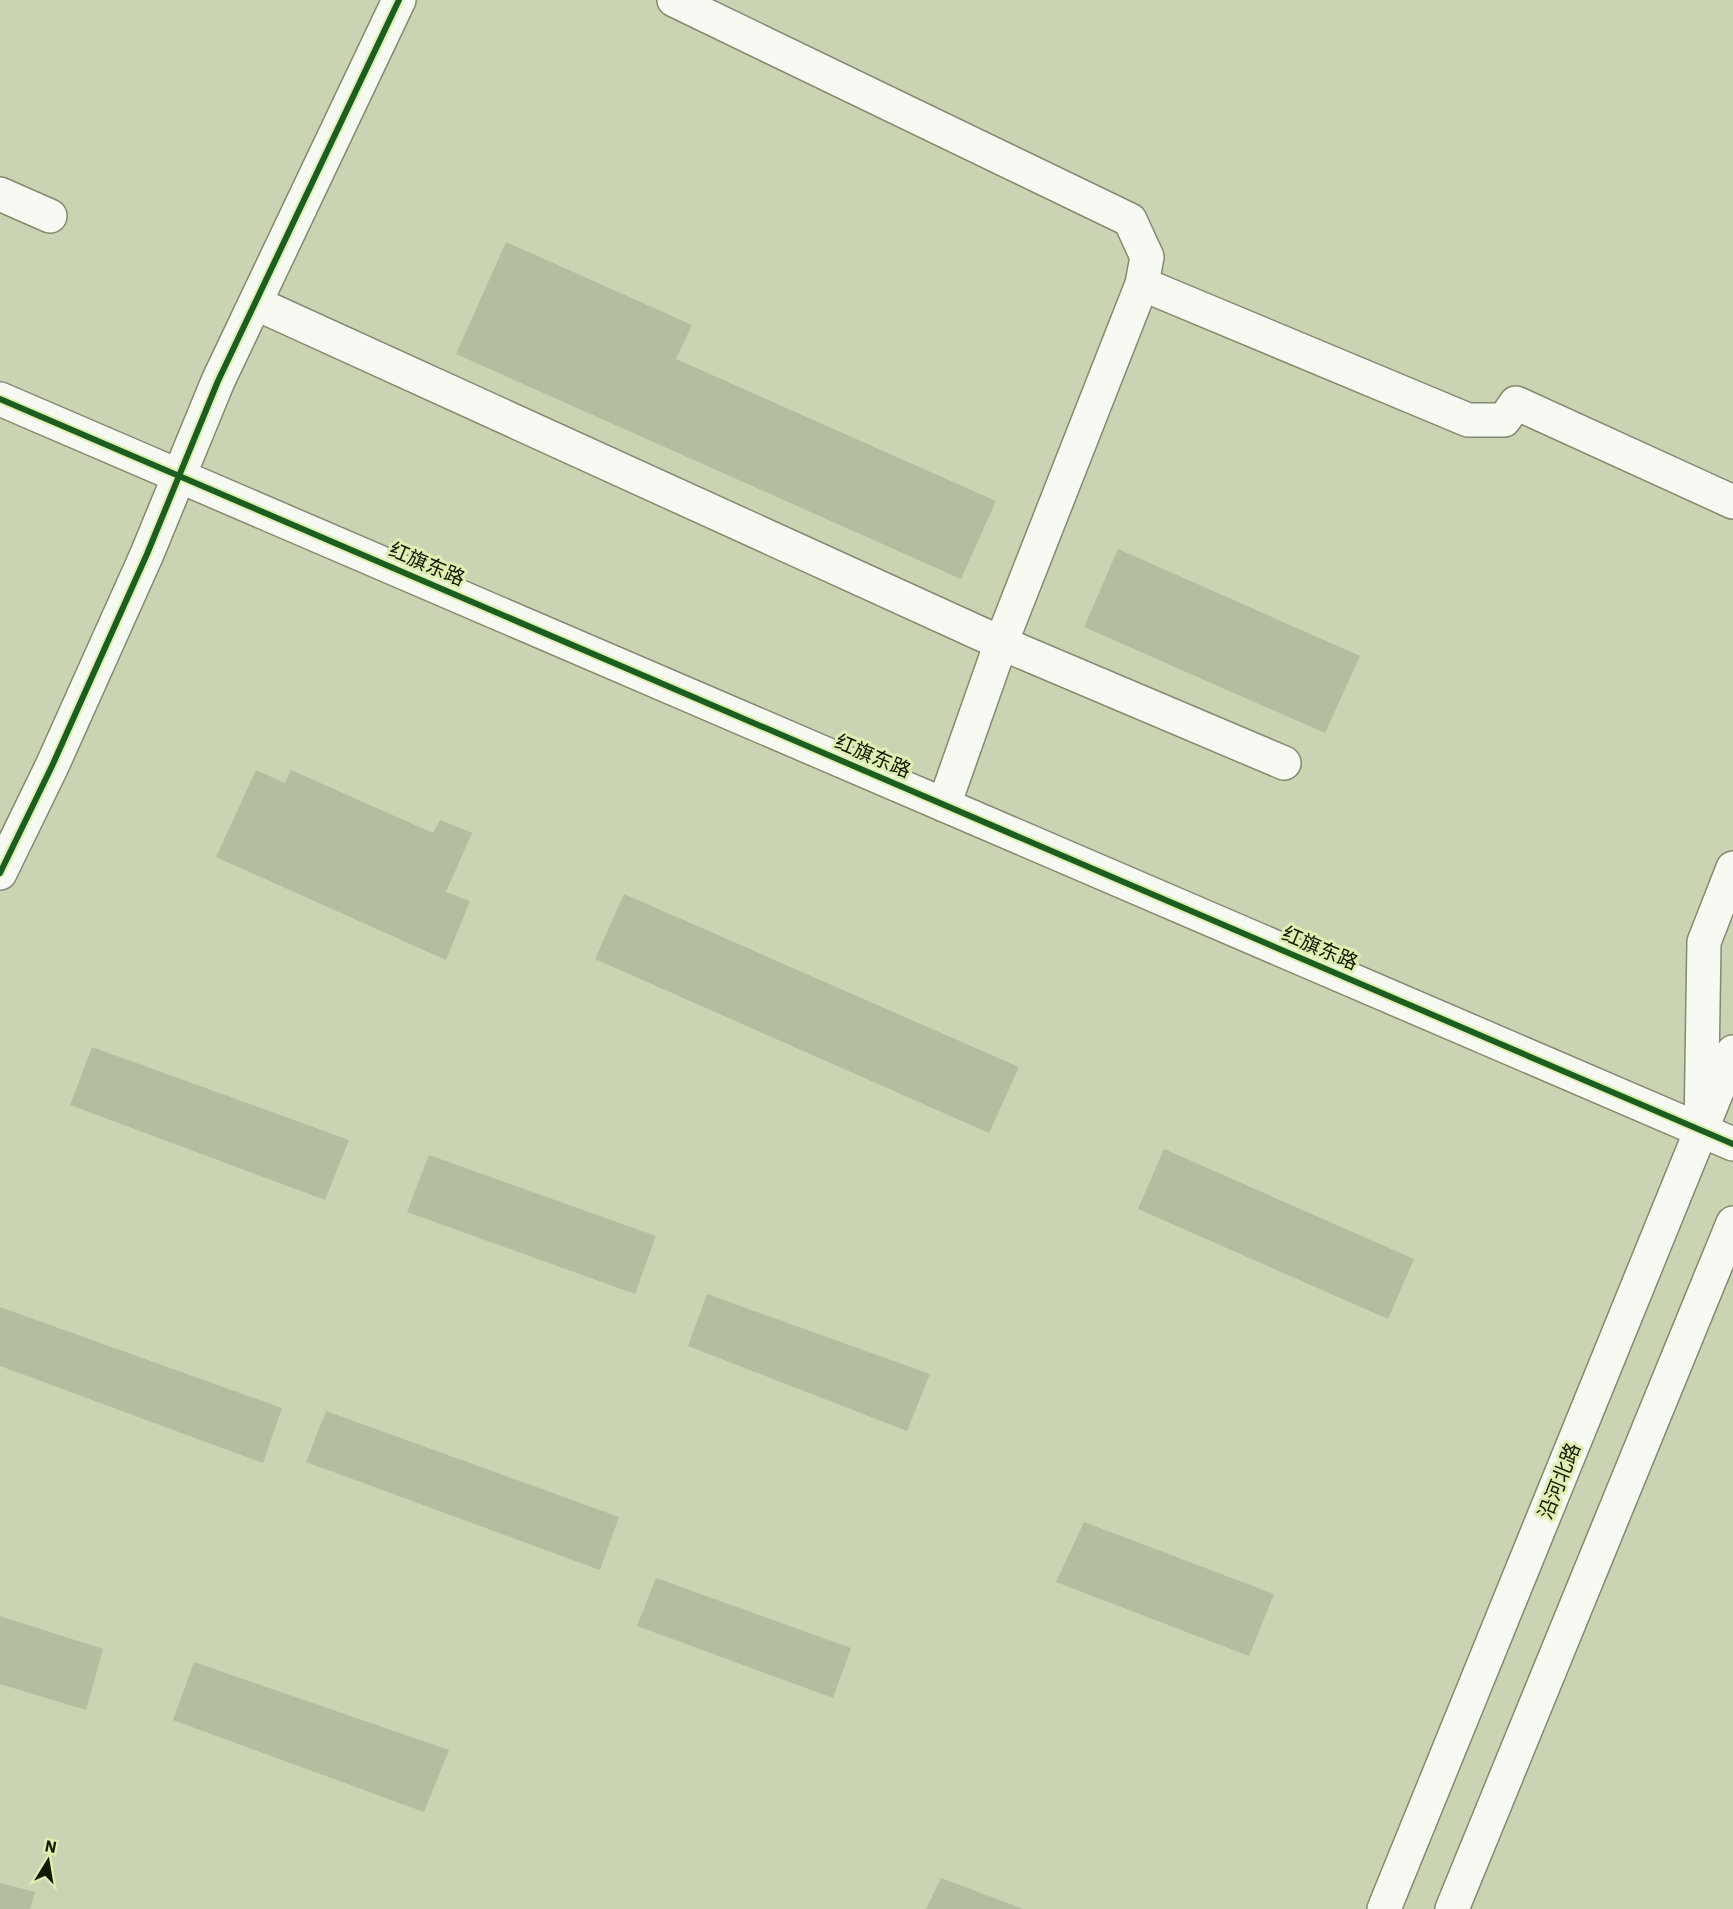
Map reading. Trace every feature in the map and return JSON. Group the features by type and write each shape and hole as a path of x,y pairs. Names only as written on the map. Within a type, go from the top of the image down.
{"street":[{"path":"0,873 57,756 218,381 399,0"},
{"path":"674,0 1130,220 1147,257 1142,284 1001,643 944,805"},
{"path":"0,194 50,216"},
{"path":"1142,284 1468,420 1504,420 1516,403 1733,502"},
{"path":"255,303 1001,643 1284,763"},
{"name":"红旗东路","path":"0,399 1733,1144"},
{"path":"1701,1131 1704,942 1733,868"},
{"name":"沿河北路","path":"1384,1909 1733,1052"},
{"path":"1452,1909 1733,1223"}],"building":[{"path":"506,242 692,325 676,359 996,501 961,579 456,354"},
{"path":"1118,549 1360,656 1325,733 1084,627"},
{"path":"256,770 285,783 291,770 433,833 440,820 472,833 446,892 470,901 446,960 216,857"},
{"path":"624,894 1019,1067 989,1133 595,959"},
{"path":"92,1047 349,1140 325,1200 70,1105"},
{"path":"1164,1149 1414,1259 1388,1319 1138,1209"},
{"path":"429,1155 656,1236 635,1294 407,1212"},
{"path":"707,1294 930,1374 907,1431 688,1346"},
{"path":"0,1307 282,1408 263,1463 0,1366"},
{"path":"326,1411 619,1517 600,1570 306,1462"},
{"path":"1084,1522 1274,1594 1249,1656 1056,1582"},
{"path":"656,1578 851,1648 833,1698 637,1626"},
{"path":"0,1616 103,1649 86,1710 0,1684"},
{"path":"194,1662 449,1750 424,1812 173,1720"},
{"path":"941,1878 1023,1909 926,1909"},
{"path":"0,1883 35,1892 30,1909 0,1909"}],"cycle path":[{"path":"0,873 52,766 147,554 218,381 399,0"},
{"path":"0,399 1733,1144"}]}
